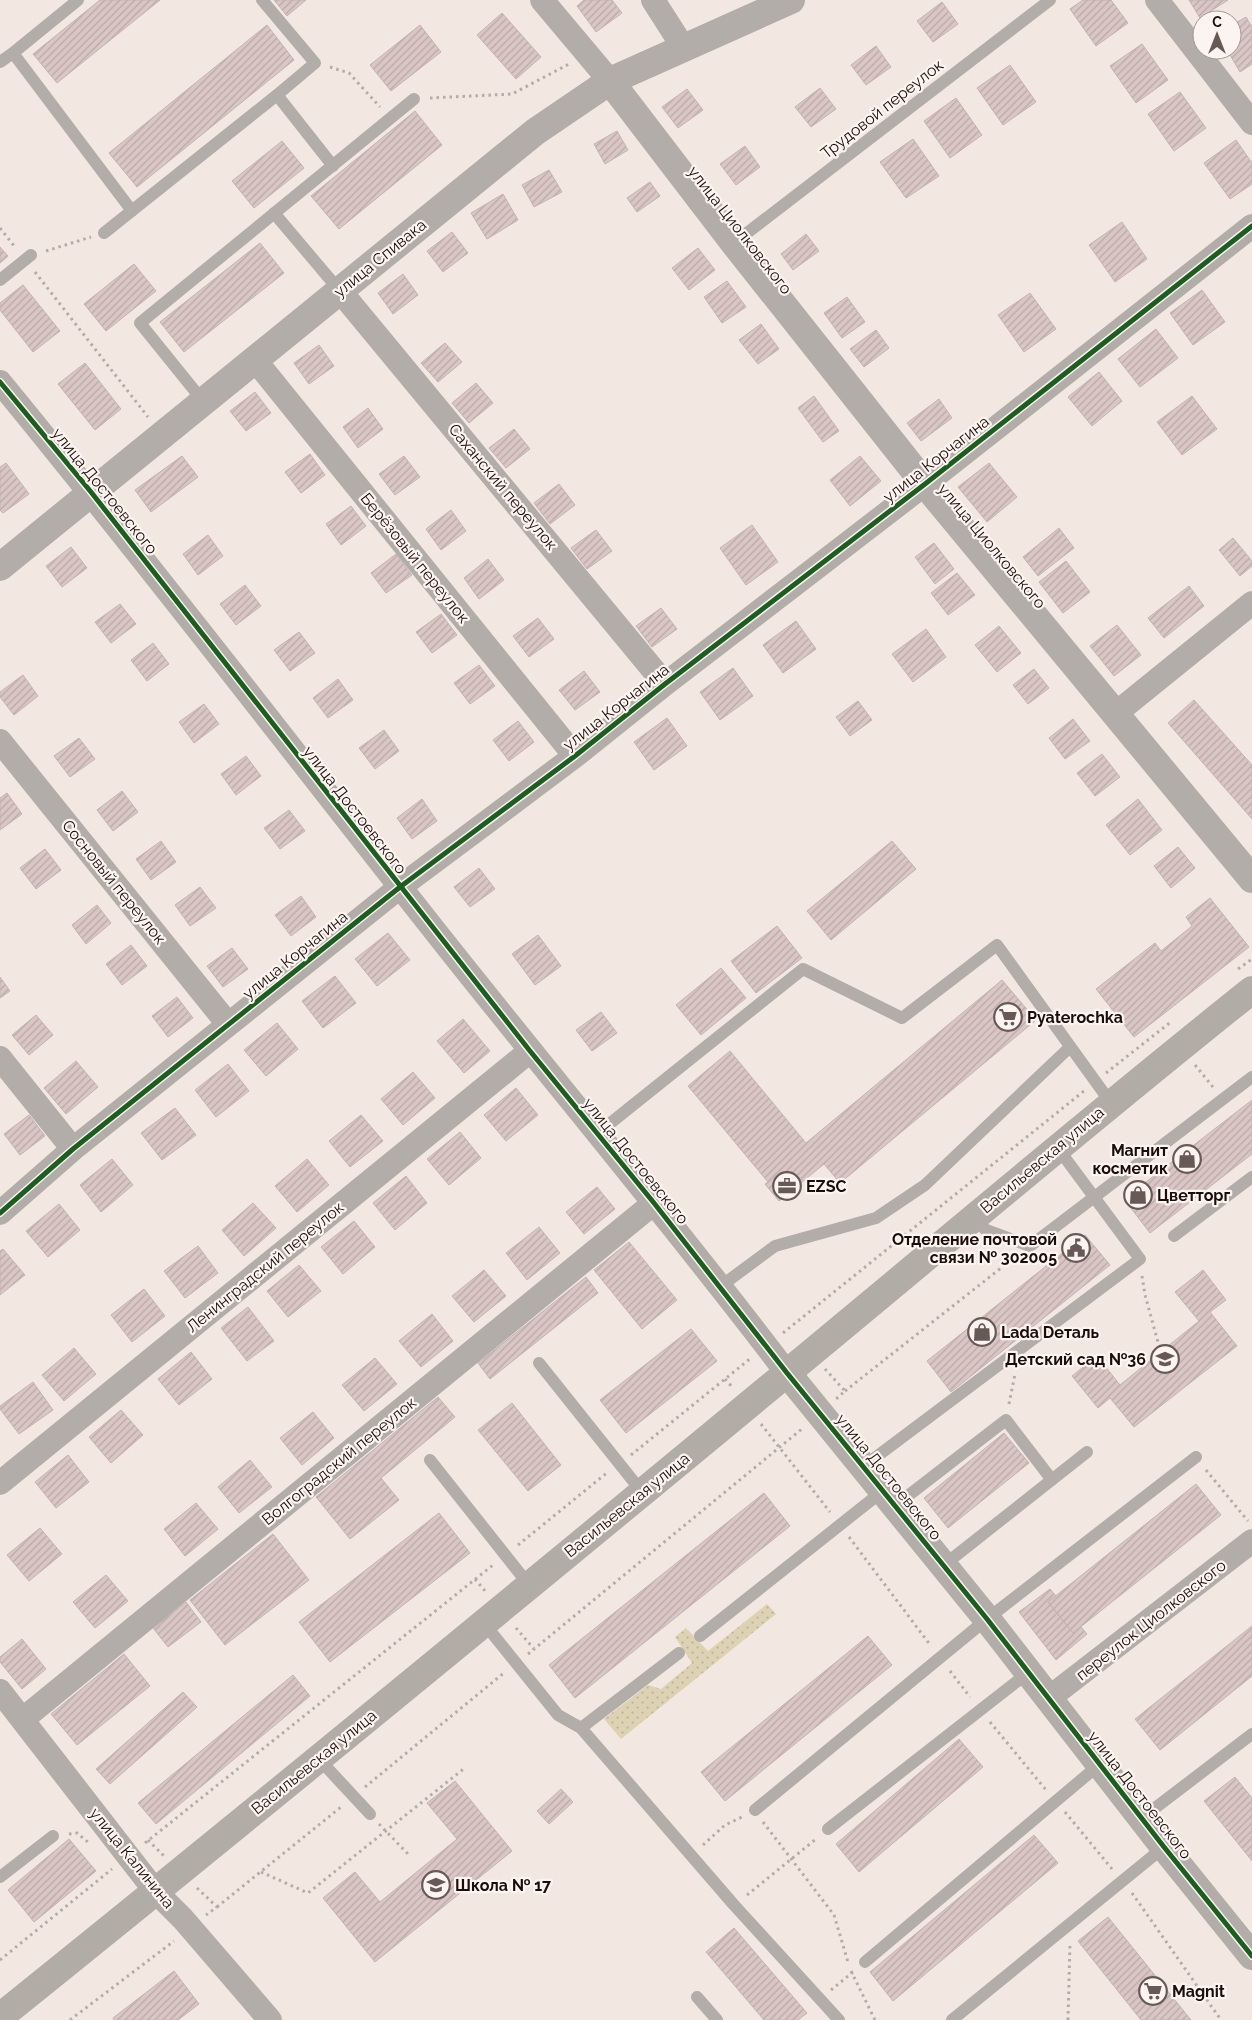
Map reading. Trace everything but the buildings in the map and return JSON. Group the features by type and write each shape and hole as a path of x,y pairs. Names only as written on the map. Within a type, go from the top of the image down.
{"main road":[{"name":"Васильевская улица","path":"0,2018 156,1892 973,1218 1057,1147 1103,1092 1244,981"}],"street":[{"name":"улица Циолковского","path":"542,0 610,81 734,243 925,484 1252,879"},
{"path":"653,0 683,47"},
{"name":"улица Спивака","path":"0,567 535,132 610,81 791,0"},
{"path":"1157,0 1252,123"},
{"name":"улица Корчагина","path":"0,1213 74,1149 400,887 575,756 665,684 925,484 1252,226"},
{"name":"Саханский переулок","path":"340,290 665,684"},
{"name":"Берёзовый переулок","path":"255,360 575,756"},
{"name":"улица Достоевского","path":"0,382 91,492 530,1052 598,1133 721,1286 787,1373 944,1565 1164,1848 1252,1956"},
{"path":"1114,714 1252,603"},
{"name":"Сосновый переулок","path":"0,741 228,1024"},
{"name":"Ленинградский переулок","path":"0,1483 530,1052"},
{"path":"0,1058 74,1149"},
{"name":"Волгоградский переулок","path":"23,1719 654,1203"},
{"name":"переулок Циолковского","path":"1049,1698 1252,1541"},
{"name":"улица Калинина","path":"0,1691 156,1892 191,1927 270,2020"}],"lane":[{"path":"0,62 78,0"},
{"path":"104,233 315,63 262,0"},
{"name":"Трудовой переулок","path":"734,243 1050,0"},
{"path":"13,53 132,211"},
{"path":"277,95 333,166"},
{"path":"203,402 140,323 414,99"},
{"path":"274,213 340,290"},
{"path":"0,280 28,258"},
{"path":"598,1133 803,969 902,1018 997,945 1103,1092"},
{"path":"721,1286 775,1246 876,1218 925,1185 1070,1048"},
{"path":"973,1218 986,1230 1030,1246 1252,1076"},
{"path":"864,1466 1140,1259 1057,1147"},
{"path":"1174,1236 1252,1177"},
{"path":"539,1363 642,1492"},
{"path":"700,1636 890,1498 1006,1420 1052,1480"},
{"path":"944,1565 1088,1452"},
{"path":"755,1810 987,1619 1196,1458"},
{"path":"430,1460 529,1585"},
{"path":"483,1622 558,1716 582,1728 734,1905 839,2020"},
{"path":"582,1728 679,1653"},
{"path":"828,1829 1029,1672"},
{"path":"1142,1818 1250,1741"},
{"path":"318,1758 370,1814"},
{"path":"865,1962 1100,1764"},
{"path":"0,1877 53,1836"},
{"path":"952,2020 1164,1848"},
{"path":"697,1997 717,2020"}],"path":[{"path":"414,99 512,94 588,55"},
{"path":"315,63 349,73 390,119"},
{"path":"0,228 28,258 162,435"},
{"path":"28,258 104,233"},
{"path":"1244,981 1252,959"},
{"path":"0,1960 766,1346 1103,1092 1174,1020"},
{"path":"1191,1060 1209,1083"},
{"path":"70,2020 217,1907 354,1797 845,1391 1030,1246"},
{"path":"1140,1259 1145,1295 1158,1342"},
{"path":"789,1328 845,1391"},
{"path":"1006,1420 1020,1349"},
{"path":"1196,1458 1252,1526"},
{"path":"260,1872 308,1893 387,1832 466,1767"},
{"path":"691,1856 725,1825 755,1810 834,1915 851,1973 875,2020"},
{"path":"370,1814 409,1856"},
{"path":"734,1905 828,1829"},
{"path":"53,1836 77,1833 90,1844"},
{"path":"148,1840 217,1907"},
{"path":"1068,2020 1070,1924"},
{"path":"820,1999 865,1962"}],"shaded area":[{"path":"767,1604 776,1614 621,1739 604,1719 648,1685 661,1689 692,1663 675,1637 686,1628 708,1651"}],"cycle path":[{"path":"0,1213 73,1149 400,887 575,756 665,684 925,484 1252,226"},
{"path":"0,382 91,492 530,1051 654,1203 787,1373 987,1619 1164,1847 1252,1956"}],"place":[{"name":"Pyaterochka","path":"1008,1017"},
{"name":"Магнит косметик","path":"1187,1159"},
{"name":"EZSC","path":"787,1186"},
{"name":"Цветторг","path":"1138,1195"},
{"name":"Отделение почтовой связи № 302005","path":"1076,1248"},
{"name":"Lada Dеталь","path":"982,1332"},
{"name":"Детский сад №36","path":"1165,1359"},
{"name":"Школа № 17","path":"436,1885"},
{"name":"Magnit","path":"1153,1991"}]}
